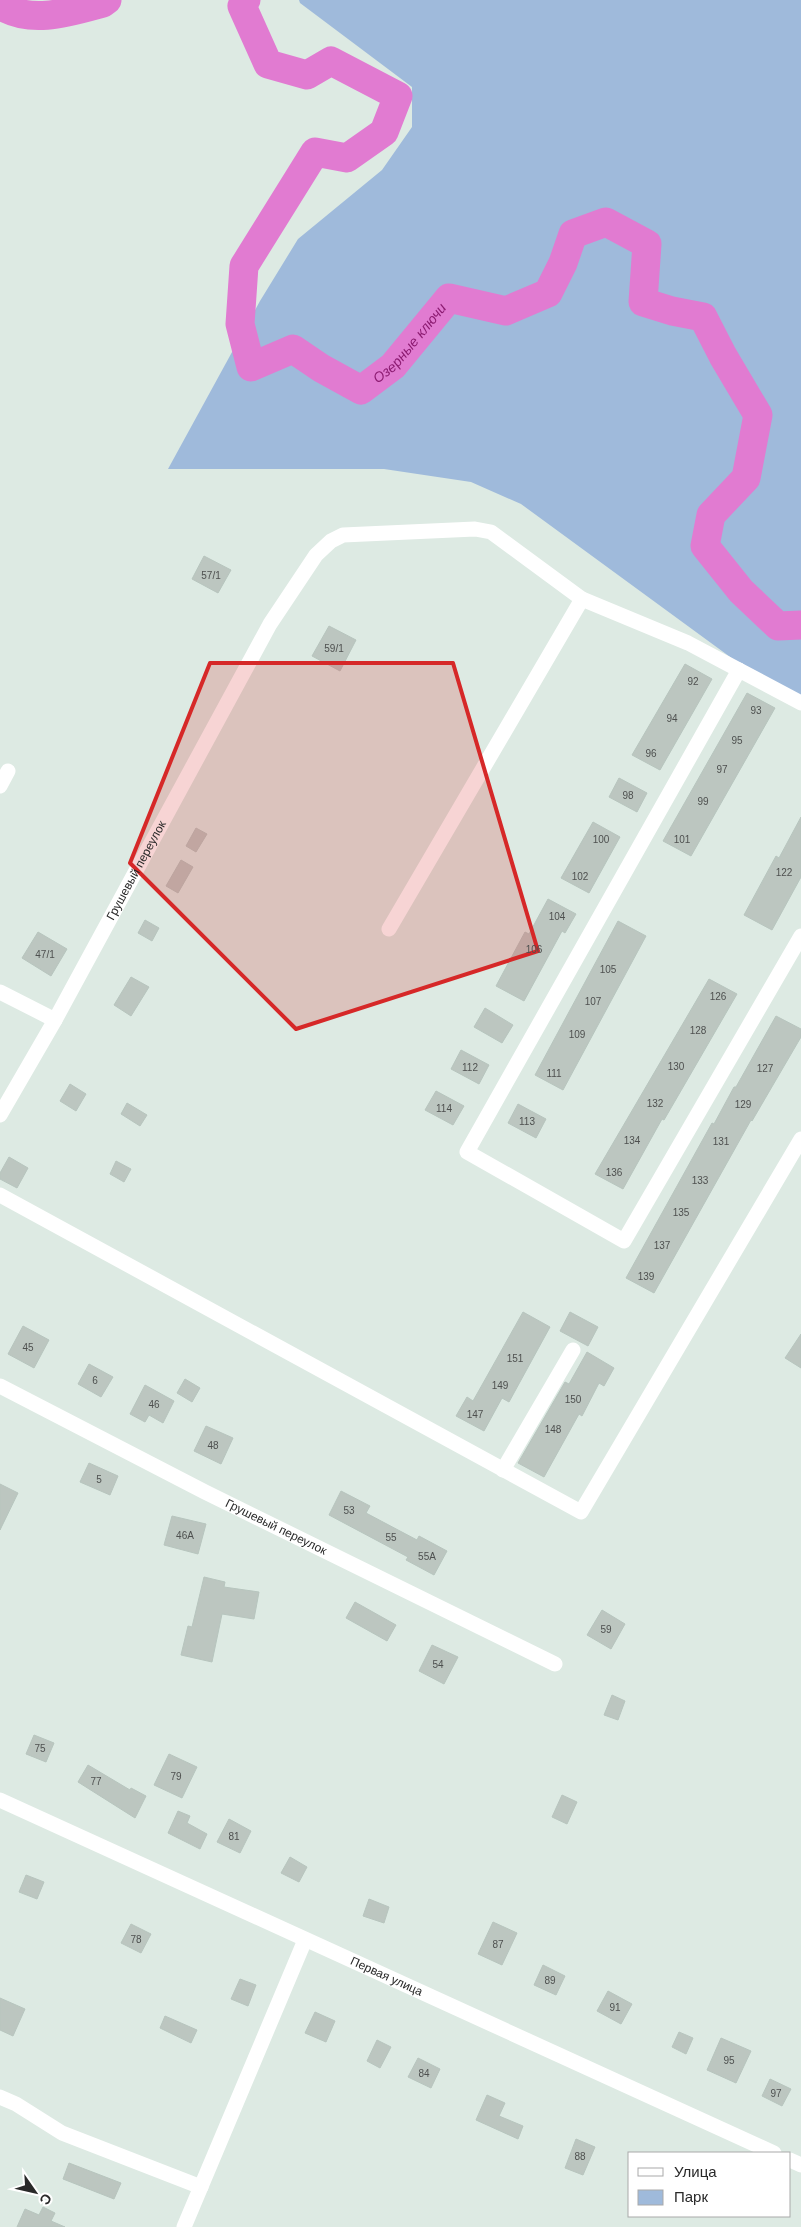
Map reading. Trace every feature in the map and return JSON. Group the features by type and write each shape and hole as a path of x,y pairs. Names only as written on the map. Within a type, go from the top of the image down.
{"street":[{"name":"Грушевый переулок","path":"0,1115 55,1020 270,624 316,555 331,541 343,535 475,529 491,532 582,599 688,643 801,703"},
{"path":"389,930 582,599"},
{"path":"739,670 466,1152 624,1241 801,936"},
{"path":"0,786 8,771"},
{"path":"0,992 55,1020"},
{"path":"0,1195 581,1512 801,1139"},
{"path":"504,1470 573,1350"},
{"name":"Грушевый переулок","path":"0,1386 205,1492 555,1664"},
{"name":"Первая улица","path":"0,1800 772,2152"},
{"path":"184,2227 305,1940"},
{"path":"0,2097 16,2104 62,2132 201,2187"}],"highlighted area":[{"path":"210,663 453,663 538,951 296,1029 130,863"}],"green space":[{"path":"299,0 801,0 801,702 767,684 521,504 471,482 384,469 168,469 260,301 298,239 382,170 412,127 412,87 300,3"}],"building":[{"path":"204,556 231,570 218,593 192,579"},
{"path":"329,626 356,640 340,671 312,656"},
{"path":"685,664 712,679 660,770 632,755"},
{"path":"747,693 775,708 691,856 663,841"},
{"path":"619,778 647,793 637,812 609,797"},
{"path":"801,817 801,877 772,930 744,915 776,856 779,858"},
{"path":"593,822 620,837 589,893 561,878"},
{"path":"196,828 207,834 196,852 186,846"},
{"path":"181,860 193,867 178,893 166,886"},
{"path":"548,899 576,914 565,933 562,931 524,1001 496,986 525,932 529,934"},
{"path":"145,920 159,928 152,941 138,933"},
{"path":"618,921 646,936 563,1090 535,1075"},
{"path":"38,932 67,949 51,976 22,958"},
{"path":"131,977 149,987 131,1016 114,1005"},
{"path":"709,979 737,994 664,1120 662,1119 623,1189 595,1174"},
{"path":"485,1008 513,1025 502,1043 474,1027"},
{"path":"776,1016 801,1029 801,1037 751,1120 654,1293 626,1278 712,1123 714,1124"},
{"path":"461,1050 489,1065 479,1084 451,1069"},
{"path":"70,1084 86,1094 76,1111 60,1101"},
{"path":"436,1091 464,1106 453,1125 425,1110"},
{"path":"127,1103 147,1115 140,1126 121,1114"},
{"path":"518,1104 546,1119 536,1138 508,1123"},
{"path":"9,1157 28,1168 17,1188 0,1179 0,1173"},
{"path":"116,1161 131,1169 124,1182 110,1174"},
{"path":"523,1312 550,1327 509,1402 502,1398 484,1431 456,1416 467,1397 473,1401"},
{"path":"570,1312 598,1327 588,1346 560,1331"},
{"path":"23,1326 49,1340 34,1368 8,1354"},
{"path":"801,1334 801,1368 785,1358"},
{"path":"587,1352 614,1368 604,1386 599,1383 582,1416 579,1414 544,1477 518,1463 565,1382 569,1384"},
{"path":"89,1364 113,1377 101,1397 78,1384"},
{"path":"185,1379 200,1388 192,1402 177,1393"},
{"path":"145,1385 174,1401 163,1423 149,1415 145,1422 130,1414"},
{"path":"206,1426 233,1438 221,1464 194,1451"},
{"path":"89,1463 118,1476 110,1495 80,1482"},
{"path":"0,1484 18,1493 0,1530"},
{"path":"341,1491 370,1506 366,1513 417,1540 419,1536 447,1551 434,1575 406,1560 408,1557 329,1515"},
{"path":"172,1516 206,1524 198,1554 164,1545"},
{"path":"204,1577 225,1582 224,1587 259,1592 254,1619 222,1614 212,1662 181,1655 188,1626 192,1627"},
{"path":"355,1602 396,1625 387,1641 346,1618"},
{"path":"602,1610 625,1624 611,1649 587,1635"},
{"path":"432,1645 458,1657 444,1684 419,1671"},
{"path":"612,1695 625,1701 618,1720 604,1715"},
{"path":"34,1735 54,1743 46,1762 26,1754"},
{"path":"169,1754 197,1767 182,1798 154,1785"},
{"path":"88,1765 130,1790 131,1788 146,1796 135,1818 78,1782"},
{"path":"562,1795 577,1802 567,1824 552,1817"},
{"path":"178,1811 190,1816 187,1823 207,1834 200,1849 168,1833"},
{"path":"229,1819 251,1831 240,1853 217,1842"},
{"path":"290,1857 307,1867 299,1882 281,1873"},
{"path":"26,1875 44,1882 37,1899 19,1892"},
{"path":"369,1899 389,1907 384,1923 363,1916"},
{"path":"493,1922 517,1933 502,1965 478,1954"},
{"path":"131,1924 151,1934 141,1953 121,1943"},
{"path":"543,1965 565,1976 556,1995 534,1985"},
{"path":"240,1979 256,1985 248,2006 231,1999"},
{"path":"608,1991 632,2004 621,2024 597,2011"},
{"path":"0,1998 25,2009 13,2036 0,2030"},
{"path":"315,2012 335,2021 326,2042 305,2033"},
{"path":"165,2016 197,2030 191,2043 160,2028"},
{"path":"679,2032 693,2038 686,2054 672,2047"},
{"path":"721,2038 751,2051 736,2083 707,2070"},
{"path":"377,2040 391,2047 380,2068 367,2061"},
{"path":"418,2058 440,2069 431,2088 408,2077"},
{"path":"770,2079 791,2089 782,2106 762,2096"},
{"path":"487,2095 505,2103 499,2116 523,2126 518,2139 476,2120"},
{"path":"576,2139 595,2147 583,2175 565,2168"},
{"path":"69,2163 121,2183 114,2199 63,2179"},
{"path":"43,2207 55,2213 51,2221 65,2227 17,2227 25,2209 39,2215"}],"waterway":[{"name":"Озерные ключи","path":"0,5 12,11 37,16 64,13 103,3 107,0"},
{"name":"Озерные ключи","path":"246,0 242,6 268,64 307,75 331,61 398,96 384,132 347,158 315,152 244,266 240,324 251,367 293,349 321,368 361,390 393,366 449,298 506,311 548,293 563,263 573,234 606,222 647,244 643,302 672,311 703,317 723,356 758,415 746,478 711,515 705,546 741,591 778,626 801,625"}]}
